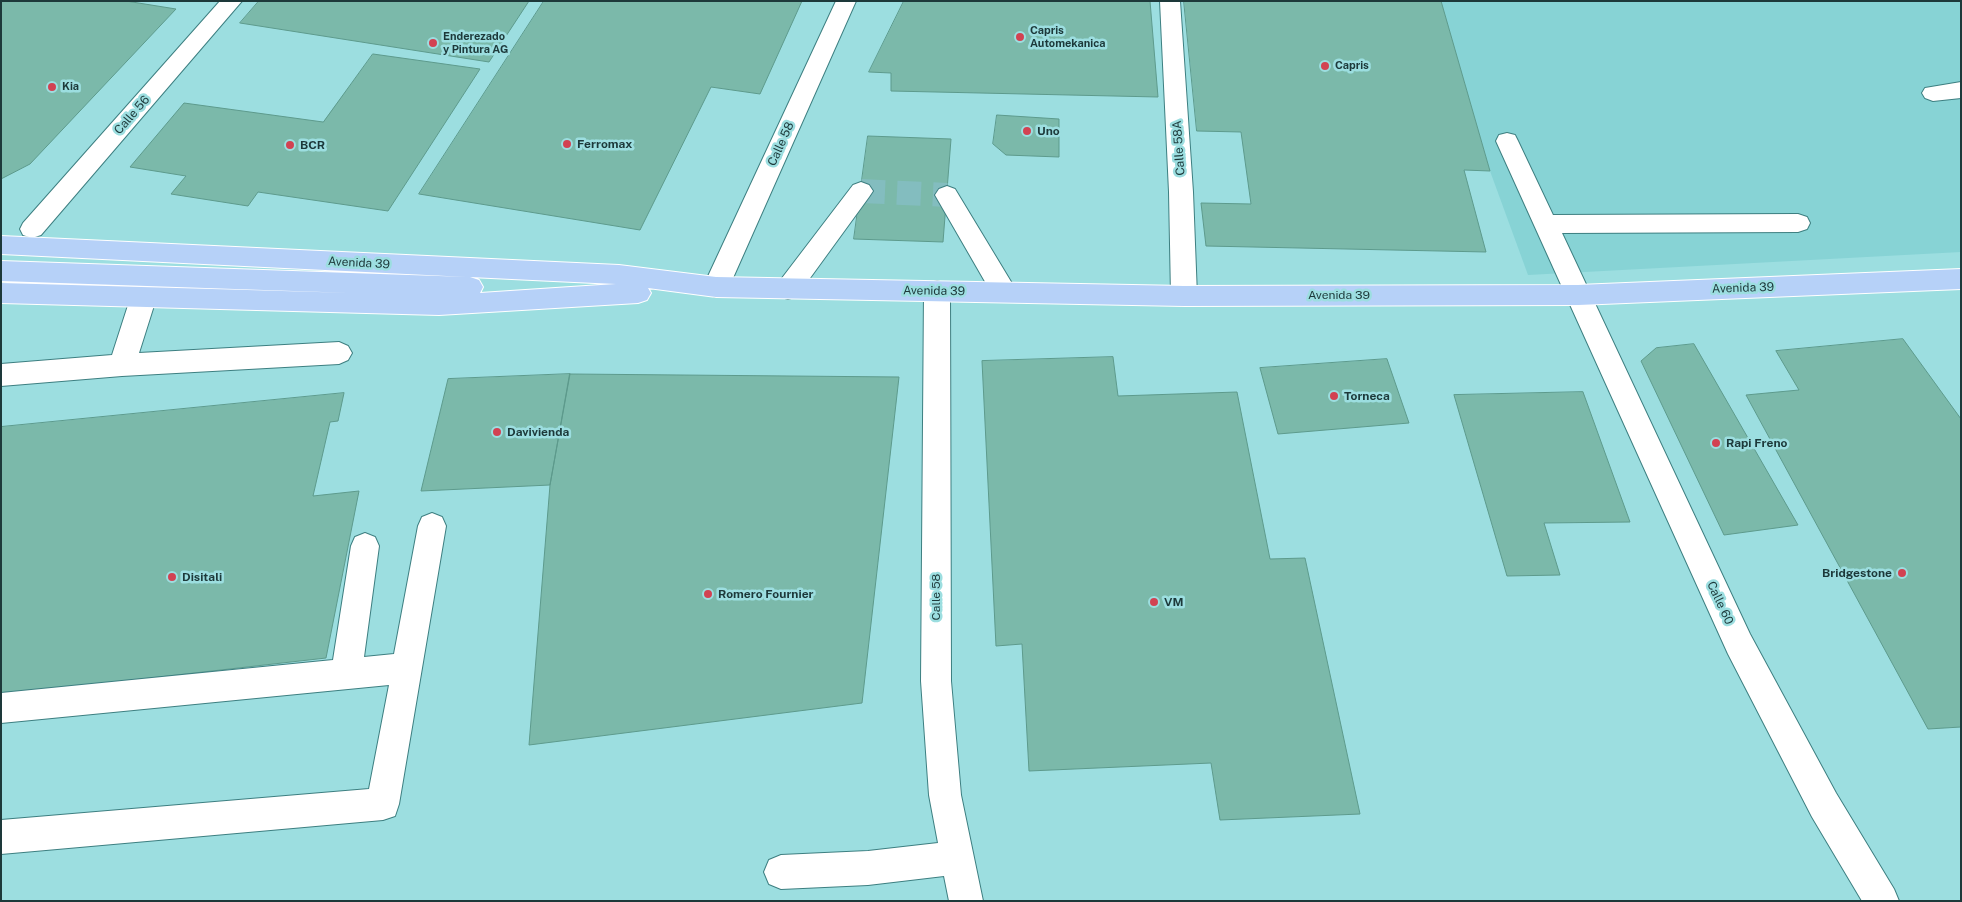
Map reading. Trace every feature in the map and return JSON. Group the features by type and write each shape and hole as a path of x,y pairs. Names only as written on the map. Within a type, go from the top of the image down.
{"main road":[{"path":"1,228 458,255 619,275"},
{"name":"Avenida 39","path":"1,245 619,275 716,287"},
{"name":"Avenida 39","path":"1,271 638,292 716,287 1184,296 1578,295 1961,279"},
{"path":"1,293 439,305 638,292"}],"street":[{"name":"Calle 56","path":"32,229 232,1"},
{"name":"Calle 58","path":"716,287 846,1"},
{"name":"Calle 58A","path":"1170,1 1181,192 1184,296"},
{"path":"1933,92 1961,90"},
{"name":"Calle 60","path":"1506,142 1739,644 1824,805 1882,901"},
{"path":"788,289 861,191"},
{"path":"947,195 1004,292"},
{"path":"1545,224 1798,224"},
{"name":"Calle 58","path":"937,291 936,681 946,795 966,901"},
{"path":"122,365 144,296"},
{"path":"1,375 122,365 339,353"},
{"path":"1,838 383,804 432,526"},
{"path":"346,674 366,546"},
{"path":"1,708 407,668"},
{"path":"781,872 868,868 958,857"}],"shaded area":[{"path":"1441,1 1961,1 1961,252 1528,275 1490,171"}],"building":[{"name":"Kia","path":"1,1 126,1 176,9 30,164 1,179"},
{"name":"Enderezado y Pintura AG","path":"259,1 529,1 489,62 240,23"},
{"name":"Ferromax","path":"544,1 802,1 760,94 711,87 640,230 419,194"},
{"name":"Capris Automekanica","path":"904,1 1150,1 1158,97 891,91 891,73 869,72"},
{"name":"Capris","path":"1184,1 1441,1 1490,171 1464,170 1486,252 1206,246 1201,203 1251,204 1241,132 1197,131"},
{"name":"BCR","path":"373,54 480,69 388,211 258,192 248,206 171,194 186,176 130,167 184,103 323,122"},
{"name":"Uno","path":"997,115 1059,119 1059,157 1006,155 993,144"},
{"path":"868,136 951,139 943,242 854,239"},
{"name":"Bridgestone","path":"1903,339 1961,419 1961,727 1928,729 1746,395 1799,390 1776,351"},
{"name":"Rapi Freno","path":"1694,344 1798,525 1724,535 1641,361 1656,348"},
{"name":"VM","path":"1113,357 1118,396 1237,392 1270,559 1305,558 1360,814 1220,820 1211,763 1029,771 1022,644 996,646 982,361"},
{"name":"Torneca","path":"1387,359 1409,423 1278,434 1260,368"},
{"name":"Davivienda","path":"570,374 550,485 421,491 448,379"},
{"name":"Romero Fournier","path":"570,374 899,377 862,703 529,745 550,485"},
{"path":"1583,392 1630,522 1544,523 1560,575 1507,576 1454,395"},
{"name":"Disitali","path":"344,393 338,421 330,422 313,496 359,491 326,658 1,695 1,427"}],"tunnel":[{"path":"861,191 947,195"}],"place":[{"name":"Capris Automekanica","path":"1020,37"},
{"name":"Enderezado y Pintura AG","path":"433,43"},
{"name":"Capris","path":"1325,66"},
{"name":"Kia","path":"52,87"},
{"name":"Uno","path":"1027,131"},
{"name":"Ferromax","path":"567,144"},
{"name":"BCR","path":"290,145"},
{"name":"Torneca","path":"1334,396"},
{"name":"Davivienda","path":"497,432"},
{"name":"Rapi Freno","path":"1716,443"},
{"name":"Bridgestone","path":"1902,573"},
{"name":"Disitali","path":"172,577"},
{"name":"Romero Fournier","path":"708,594"},
{"name":"VM","path":"1154,602"}]}
